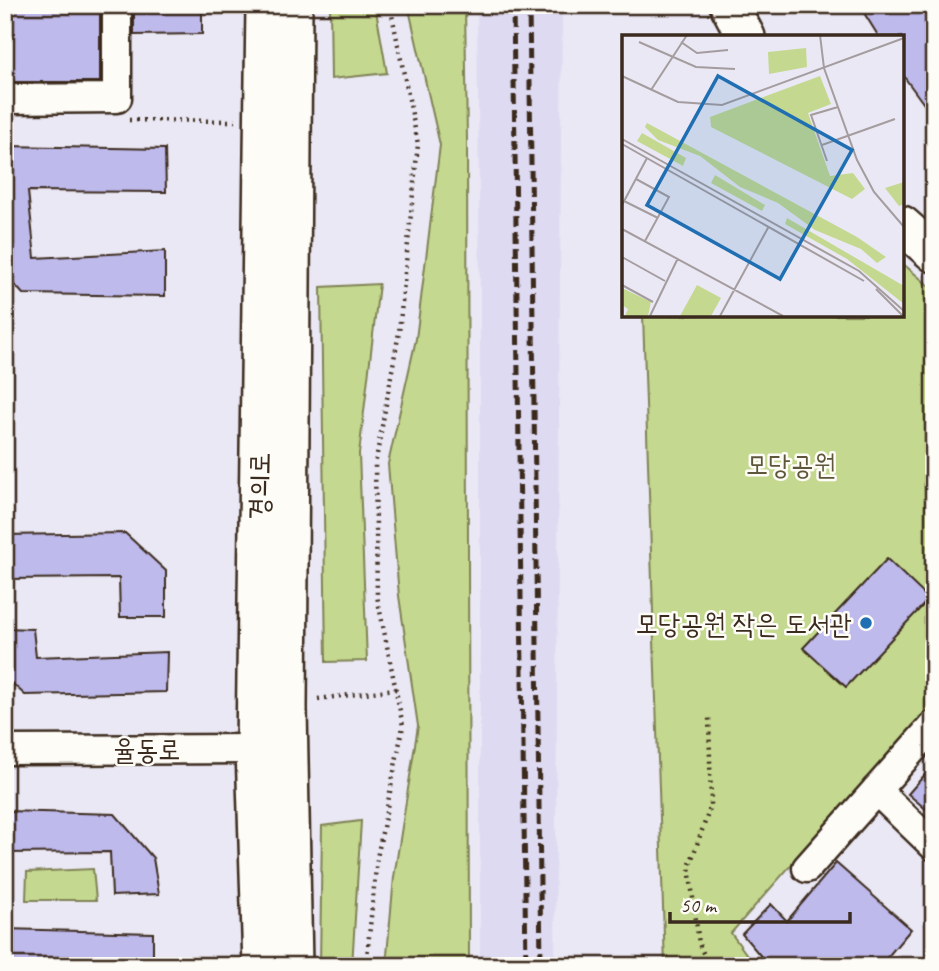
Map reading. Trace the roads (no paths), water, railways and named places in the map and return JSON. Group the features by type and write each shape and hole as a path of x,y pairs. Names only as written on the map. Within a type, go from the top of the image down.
{"main road":[{"name":"경의로","path":"265,5 272,749 293,966"},
{"name":"경의로","path":"262,966 272,749 293,5"},
{"path":"729,5 745,35"},
{"path":"904,227 934,253"}],"street":[{"path":"5,99 117,98 117,5"},
{"path":"807,868 934,724"},
{"name":"율동로","path":"5,750 272,749"},
{"path":"876,789 934,845"}],"railway":[{"path":"513,5 526,966"},
{"path":"529,5 541,966"}],"place":[{"name":"모당공원 작은 도서관","path":"866,623"}],"park label":[{"name":"모당공원","path":"791,464"}]}
